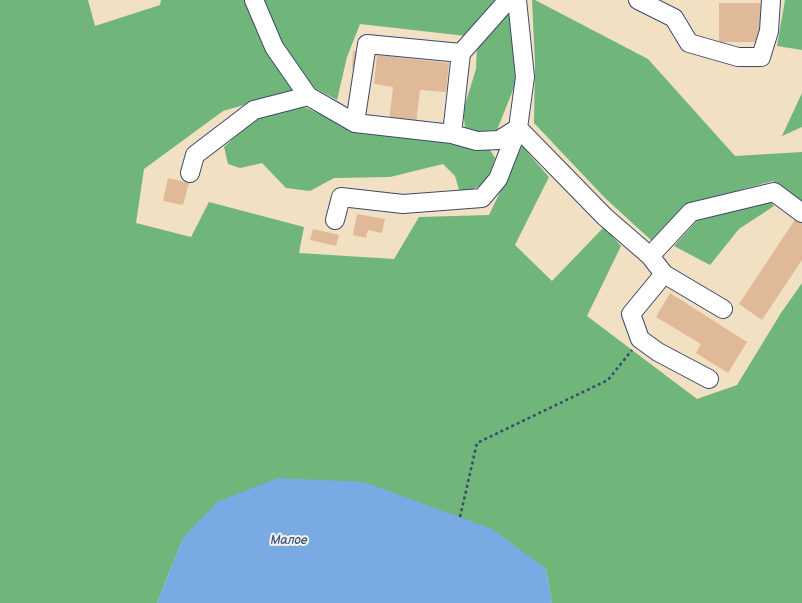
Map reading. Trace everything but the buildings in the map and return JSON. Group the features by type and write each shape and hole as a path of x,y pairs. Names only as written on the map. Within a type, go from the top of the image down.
{"lane":[{"path":"254,0 274,48 308,96 355,123 452,134 477,141 499,140 518,128"},
{"path":"452,134 461,53 508,0"},
{"path":"335,220 341,197 403,204 482,198 498,180 518,128 525,77 517,0"},
{"path":"638,0 674,18 689,43 738,57 761,57 769,31 771,0"},
{"path":"355,123 367,44 461,53"},
{"path":"190,173 195,155 254,110 308,96"},
{"path":"518,128 605,217 650,256 664,274 723,309"},
{"path":"650,256 691,212 774,192 802,213"},
{"path":"664,274 631,314 640,339 658,352 709,379"}],"path":[{"path":"460,517 477,443 608,380 640,339"}],"green space":[{"path":"0,0 88,0 95,26 160,5 161,0 501,0 466,36 360,24 347,57 337,100 311,86 223,111 144,169 136,223 191,237 209,202 304,227 299,253 394,259 419,217 489,215 522,146 549,177 515,245 552,281 604,227 621,246 587,316 697,399 737,385 781,313 802,283 802,603 552,603 546,569 183,538 157,603 0,603"},
{"path":"532,0 535,0 648,59 735,156 802,152 802,203 773,181 688,204 652,241 605,198 534,123 535,63"},
{"path":"785,0 802,0 802,50 777,46"},
{"path":"511,6 517,80 497,130 475,132 465,127 463,111 476,69 477,43"},
{"path":"802,93 802,127 782,136"},
{"path":"300,105 354,130 451,140 489,148 495,158 490,173 484,182 475,188 460,193 455,176 443,164 390,177 334,178 310,191 286,188 262,163 240,168 228,164 224,147 260,114"},
{"path":"768,198 774,206 739,229 710,265 674,246 701,216"}],"water":[{"name":"Малое","path":"278,478 364,482 492,529 546,569 552,603 157,603 183,538 217,502"}]}
